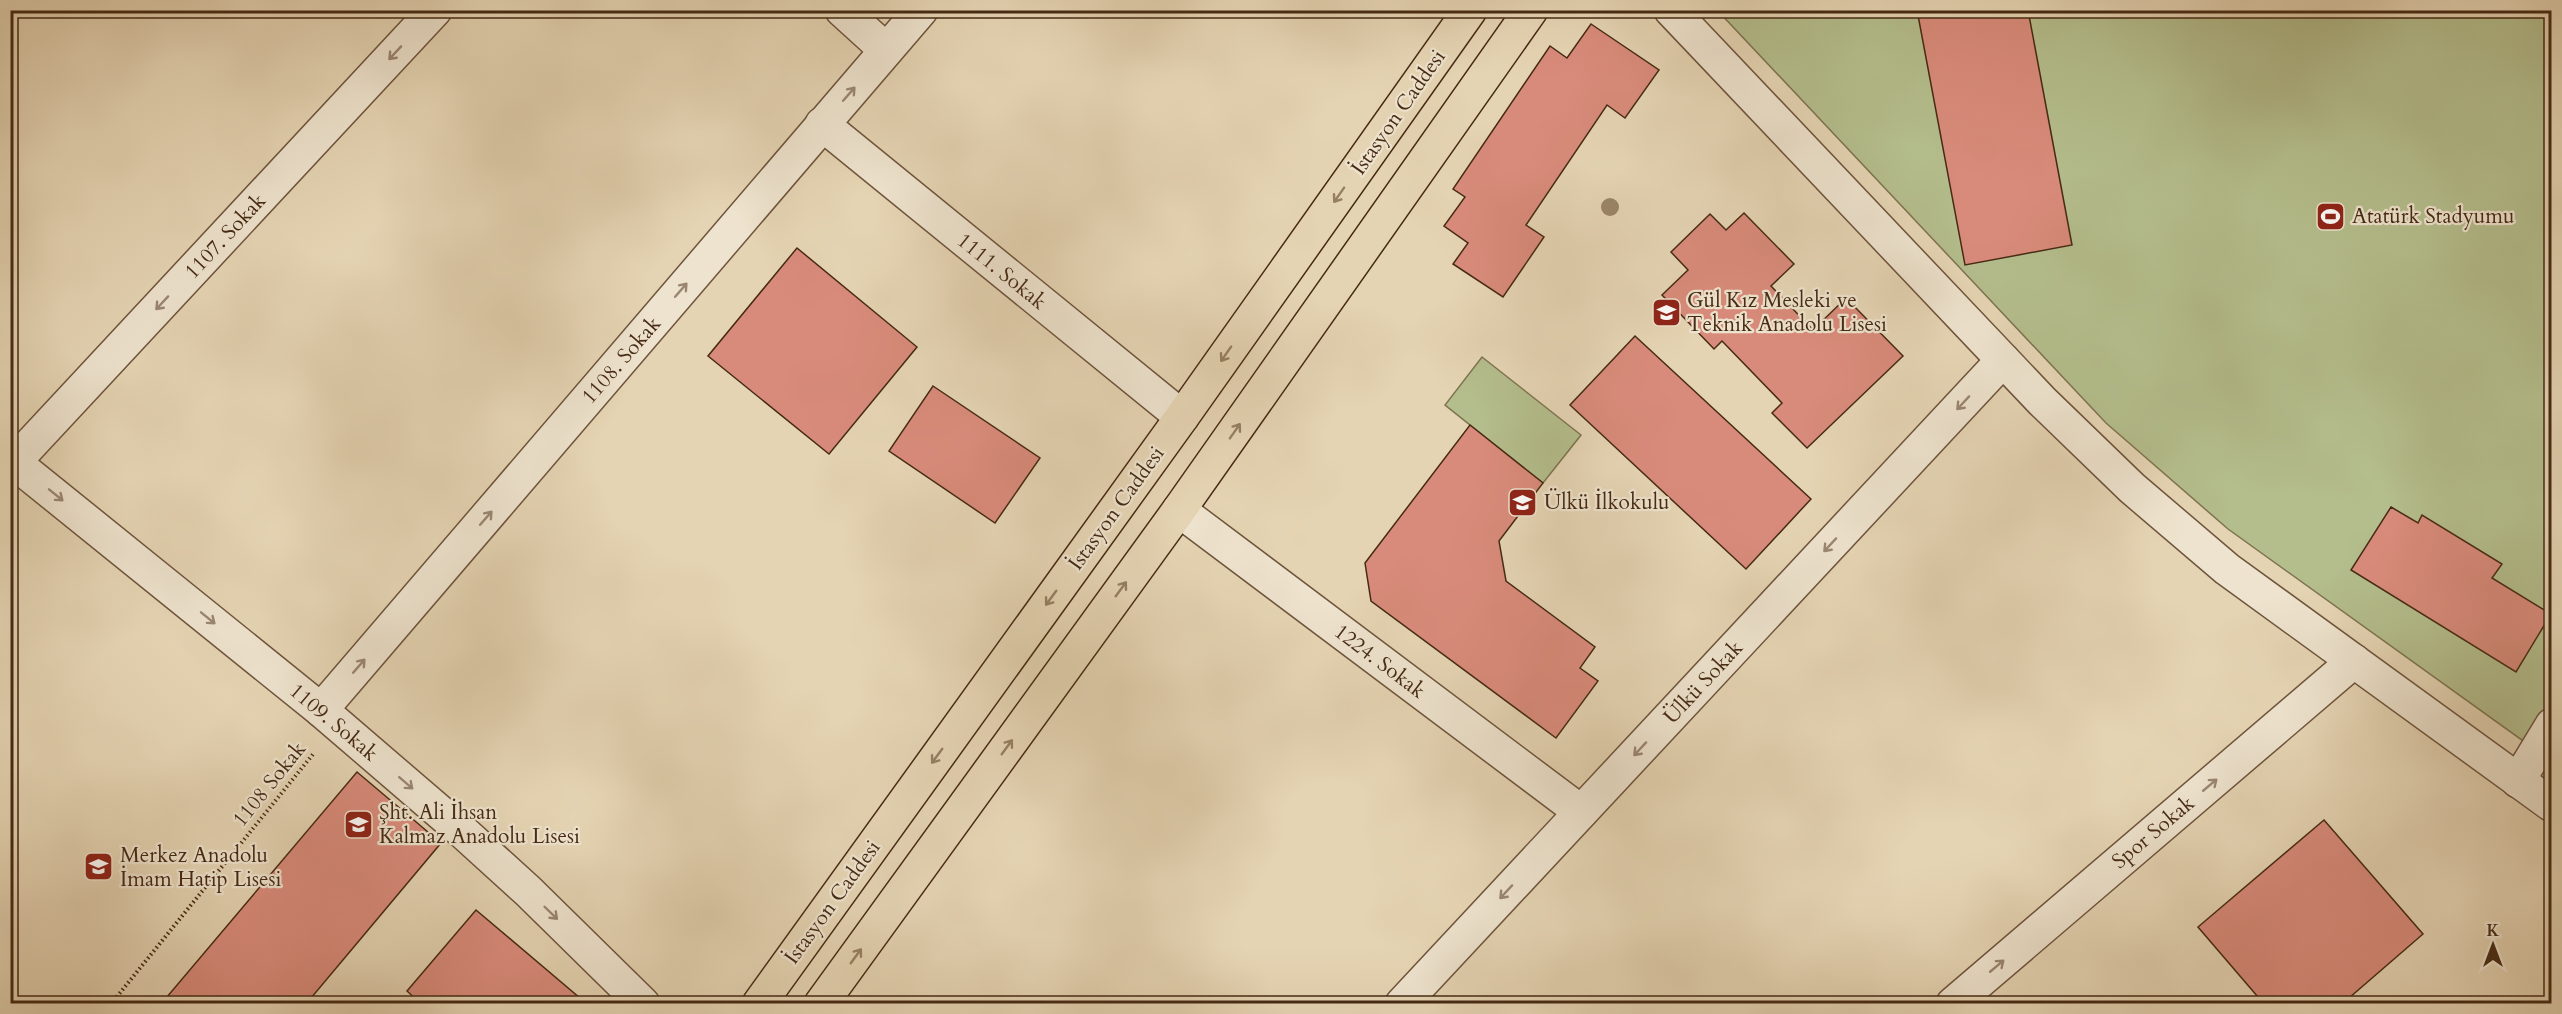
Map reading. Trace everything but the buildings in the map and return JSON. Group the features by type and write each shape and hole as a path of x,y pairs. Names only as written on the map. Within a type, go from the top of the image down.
{"main road":[{"name":"İstasyon Caddesi","path":"759,1004 1182,417 1470,10"},
{"path":"821,1004 1179,510 1531,10"}],"street":[{"name":"1107. Sokak","path":"13,460 435,10"},
{"path":"843,10 886,50"},
{"name":"1108. Sokak","path":"329,717 822,124 921,10"},
{"path":"1671,10 2003,360 2132,488 2228,569 2552,805"},
{"name":"1111. Sokak","path":"822,124 1182,417"},
{"name":"Ülkü Sokak","path":"1401,1004 2003,360"},
{"name":"1109. Sokak","path":"13,460 329,717 528,891 643,1004"},
{"name":"1224. Sokak","path":"1179,510 1581,812"},
{"name":"Spor Sokak","path":"1956,1003 2354,662"},
{"path":"2518,781 2552,725"}],"path":[{"name":"1108 Sokak","path":"111,1004 329,717"}],"green space":[{"path":"1718,11 2551,11 2551,761 2228,529 2106,423"},
{"path":"1482,357 1581,435 1543,483 1445,405"}],"place":[{"name":"Atatürk Stadyumu","path":"2331,216"},
{"name":"Gül Kız Mesleki ve Teknik Anadolu Lisesi","path":"1666,312"},
{"name":"Ülkü İlkokulu","path":"1523,502"},
{"name":"Şht. Ali İhsan Kalmaz Anadolu Lisesi","path":"358,824"},
{"name":"Merkez Anadolu İmam Hatip Lisesi","path":"99,867"}]}
